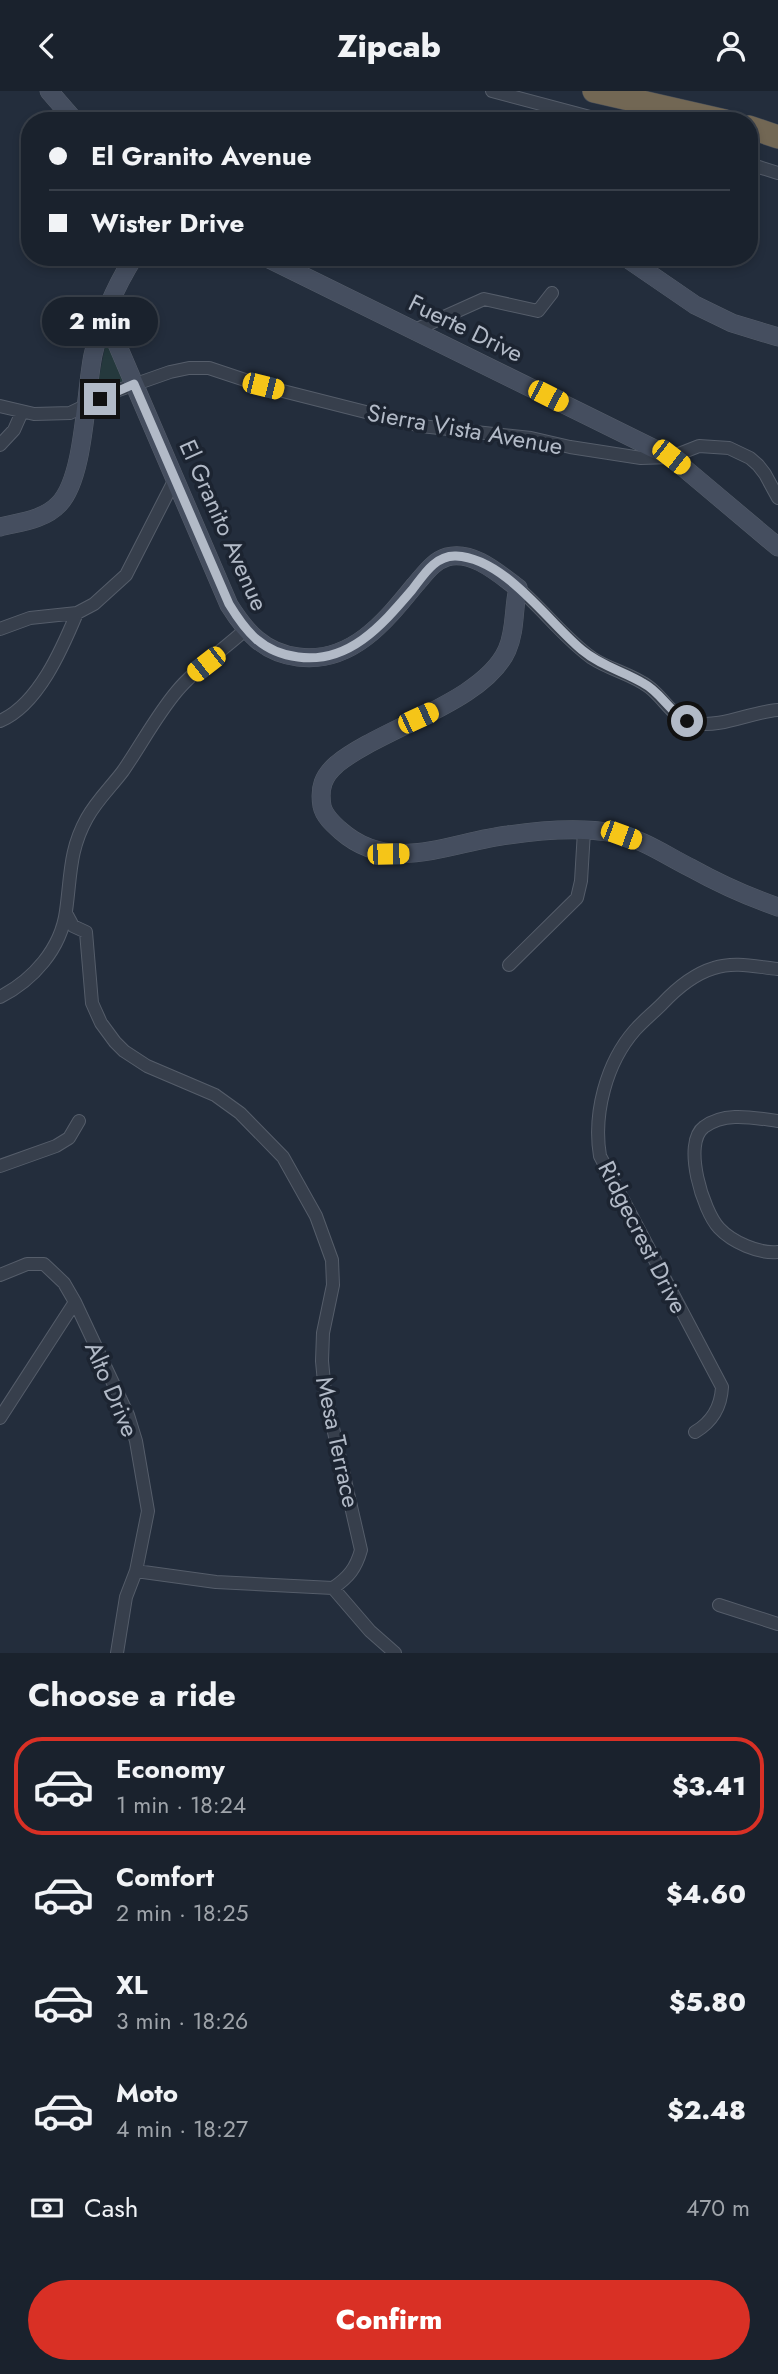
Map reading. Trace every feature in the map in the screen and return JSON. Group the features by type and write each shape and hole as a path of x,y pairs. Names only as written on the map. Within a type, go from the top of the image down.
{"highway":[{"path":"594,91 687,112"},
{"path":"637,91 700,112"},
{"path":"758,130 778,137"}],"street":[{"path":"49,91 67,112"},
{"path":"492,91 571,112"},
{"path":"758,167 778,173"},
{"path":"0,527 40,517 54,508 65,496 73,479 93,355 118,282 128,266"},
{"name":"Fuerte Drive","path":"283,266 671,457 778,547"},
{"path":"638,266 695,305 732,323 778,337"},
{"path":"415,330 484,299 538,311 552,293"},
{"name":"El Granito Avenue","path":"105,316 229,604 245,630 272,650 293,657 318,658 342,652 370,635 431,566 448,556 469,558 482,563 518,588 582,650 600,663 644,683 656,692 675,714 687,721 712,724 778,710"},
{"name":"Sierra Vista Avenue","path":"0,407 22,412 70,413 134,384 179,369 209,368 263,386 421,426 531,438 641,458 671,457 699,446 729,449 750,458 758,465 778,498"},
{"path":"0,445 14,430 22,412"},
{"path":"0,629 30,618 77,613 94,604 126,575 176,479"},
{"path":"518,588 513,634 506,652 494,669 449,702 344,758 322,781 320,796 323,811 334,825 355,843 388,854 412,853 504,835 549,830 621,835 652,846 690,868 778,908"},
{"path":"0,721 22,705 43,681 77,613"},
{"path":"0,997 22,984 45,960 58,938 66,913 70,860 89,814 121,774 178,689 245,630"},
{"path":"509,965 577,898 581,881 584,831"},
{"name":"Mesa Terrace","path":"66,913 73,926 86,932 92,1003 108,1033 135,1059 215,1095 240,1113 283,1157 316,1216 328,1244 332,1260 332,1285 323,1333 325,1393 362,1550 356,1566 347,1578 333,1588"},
{"name":"Ridgecrest Drive","path":"695,1432 713,1417 721,1399 722,1387 600,1156 597,1137 601,1102 614,1063 633,1032 670,996 698,974 715,967 734,964 778,969"},
{"path":"778,1121 739,1116 718,1120 703,1128 696,1136 694,1151 701,1190 708,1210 719,1227 732,1238 753,1248 778,1252"},
{"path":"0,1166 56,1146 69,1138 79,1121"},
{"name":"Alto Drive","path":"0,1275 27,1264 44,1264 64,1283 128,1415 136,1441 148,1511 136,1571 126,1597 117,1653"},
{"path":"0,1418 75,1302"},
{"path":"136,1571 216,1582 333,1588 370,1631 395,1653"},
{"path":"719,1605 778,1624"}],"green space":[{"path":"105,347 109,348 126,385 95,399"}],"route":[{"path":"100,399 134,384 229,604 245,630 272,650 306,658 342,652 370,635 431,566 448,556 469,558 482,563 534,601 582,650 600,663 644,683 656,692 667,707 687,721"}]}
